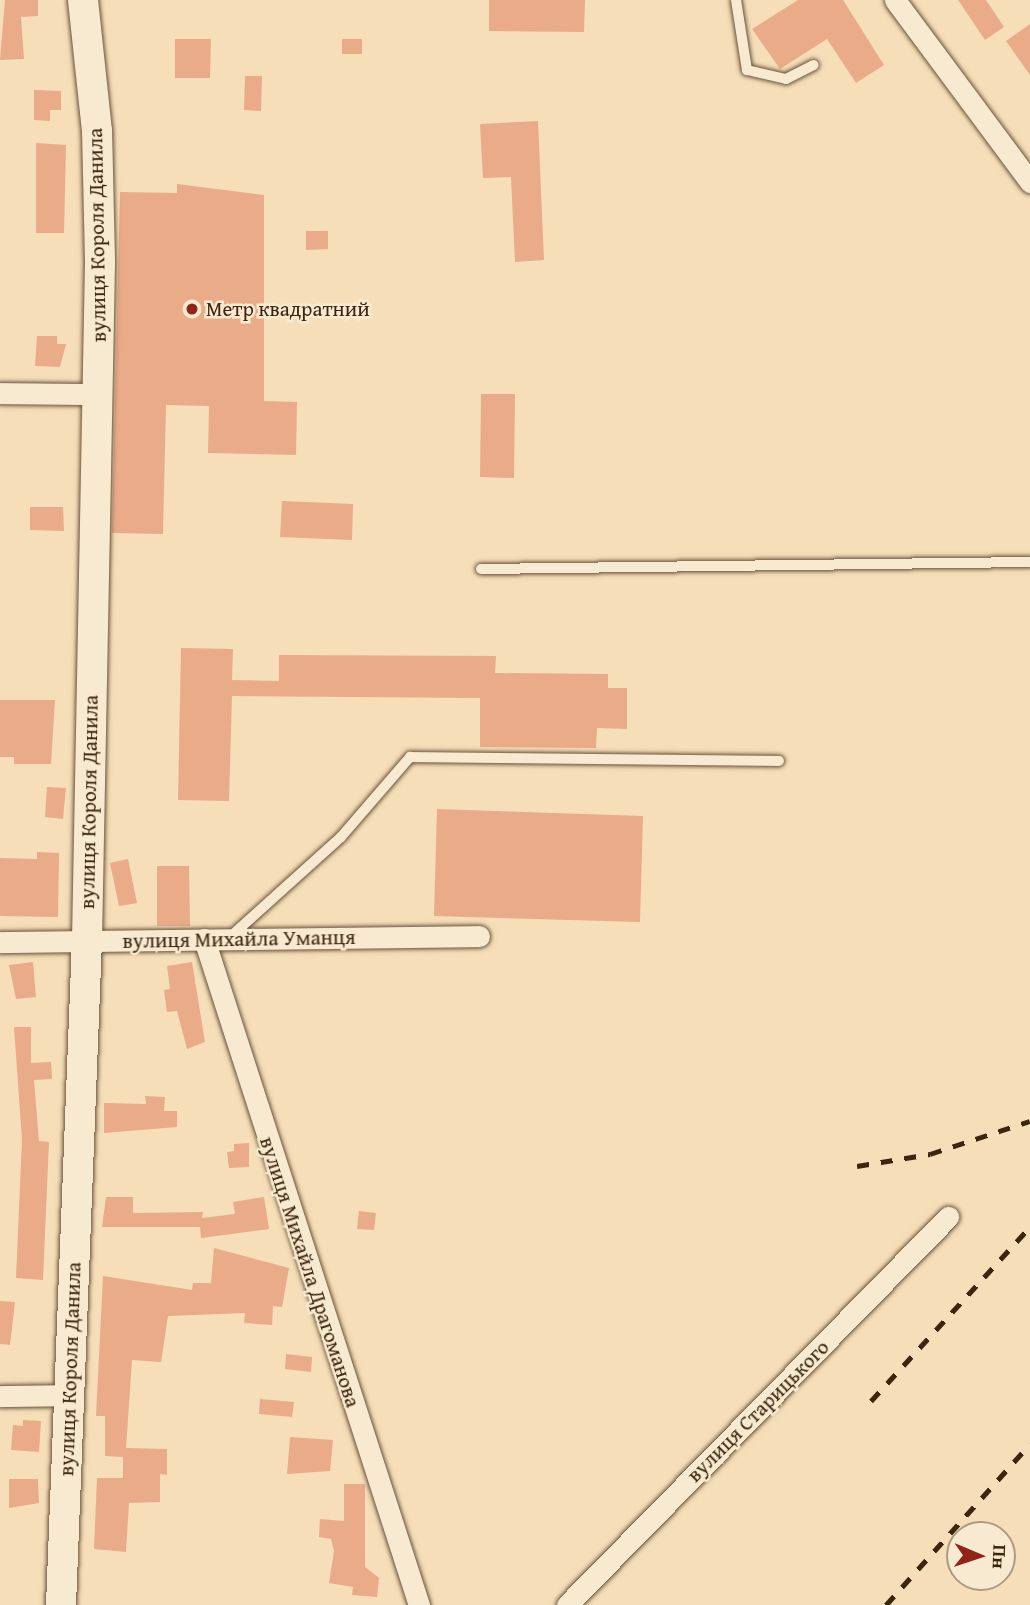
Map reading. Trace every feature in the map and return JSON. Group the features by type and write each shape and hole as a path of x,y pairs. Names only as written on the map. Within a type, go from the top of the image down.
{"main road":[{"name":"вулиця Короля Данила","path":"61,1605 87,940 97,394 97,131 83,0"}],"street":[{"path":"895,0 1030,182"},
{"path":"0,393 97,394"},
{"name":"вулиця Михайла Уманця","path":"0,942 478,936"},
{"name":"вулиця Михайла Драгоманова","path":"204,939 419,1605"},
{"name":"вулиця Старицького","path":"567,1605 948,1217"},
{"path":"0,1396 68,1395"}],"lane":[{"path":"736,0 747,70 786,79 814,65"},
{"path":"481,569 1030,562"},
{"path":"228,939 341,836 410,757 779,761"}],"building":[{"path":"5,0 38,0 38,16 21,17 24,59 0,60"},
{"path":"489,0 585,0 584,32 489,31"},
{"path":"798,0 843,0 884,65 856,83 827,39 780,69 752,29"},
{"path":"958,0 986,0 1004,27 985,40"},
{"path":"1030,24 1030,75 1006,41"},
{"path":"175,39 211,39 210,78 175,78"},
{"path":"342,39 362,39 362,54 342,54"},
{"path":"245,76 262,76 261,111 244,110"},
{"path":"34,90 61,91 61,110 50,110 50,121 34,120"},
{"path":"538,121 544,260 515,262 511,177 483,178 480,124"},
{"path":"36,143 66,145 64,233 36,233"},
{"name":"Метр квадратний","path":"177,184 264,195 264,401 297,402 296,455 208,453 209,406 166,405 163,534 112,533 120,192 177,193"},
{"path":"306,231 328,231 328,249 306,250"},
{"path":"37,336 57,336 57,344 66,344 60,367 35,366"},
{"path":"481,394 515,394 514,478 480,477"},
{"path":"282,501 353,504 352,540 280,537"},
{"path":"30,507 63,507 64,531 30,530"},
{"path":"181,648 233,649 232,680 279,681 279,655 496,656 495,673 608,674 608,688 627,688 627,729 597,728 596,748 480,747 480,698 232,696 229,801 178,800"},
{"path":"0,700 55,700 51,764 14,764 14,757 0,757"},
{"path":"47,787 66,788 63,819 45,817"},
{"path":"437,809 643,816 640,922 434,916"},
{"path":"37,852 59,853 58,917 0,916 0,858 37,859"},
{"path":"128,859 137,903 119,906 110,863"},
{"path":"157,866 189,866 190,926 157,926"},
{"path":"33,962 36,997 16,999 9,965"},
{"path":"192,962 205,1042 187,1049 177,1011 167,1012 164,990 170,989 167,966"},
{"path":"14,1027 31,1027 31,1063 51,1062 52,1079 34,1080 39,1141 49,1142 43,1280 16,1278 22,1140"},
{"path":"145,1096 165,1097 164,1111 177,1111 177,1127 104,1133 104,1103 146,1104"},
{"path":"249,1143 249,1167 229,1168 227,1152 234,1151 234,1144"},
{"path":"106,1197 133,1197 133,1213 203,1212 202,1218 235,1214 233,1202 264,1197 269,1229 201,1238 200,1227 102,1227"},
{"path":"359,1211 376,1213 374,1230 357,1229"},
{"path":"214,1248 289,1268 282,1307 273,1306 272,1325 244,1323 245,1313 168,1316 161,1362 132,1360 126,1448 167,1449 167,1475 160,1474 160,1502 129,1503 126,1552 94,1549 97,1478 123,1478 123,1457 105,1456 105,1416 96,1416 103,1276 192,1290 193,1283 211,1283"},
{"path":"0,1301 15,1302 10,1345 0,1344"},
{"path":"286,1354 312,1357 311,1372 285,1369"},
{"path":"260,1399 294,1402 292,1417 259,1414"},
{"path":"23,1420 41,1421 39,1452 11,1450 13,1425 23,1426"},
{"path":"290,1437 333,1440 330,1471 287,1474"},
{"path":"9,1479 38,1479 39,1503 9,1508"},
{"path":"344,1484 365,1484 365,1567 379,1578 377,1597 352,1595 353,1587 329,1583 334,1551 331,1539 319,1537 320,1519 344,1521"}],"railway":[{"path":"857,1166 930,1154 1030,1121"},
{"path":"871,1401 1030,1227"},
{"path":"886,1605 1030,1444"}],"place":[{"name":"Метр квадратний","path":"192,309"}]}
